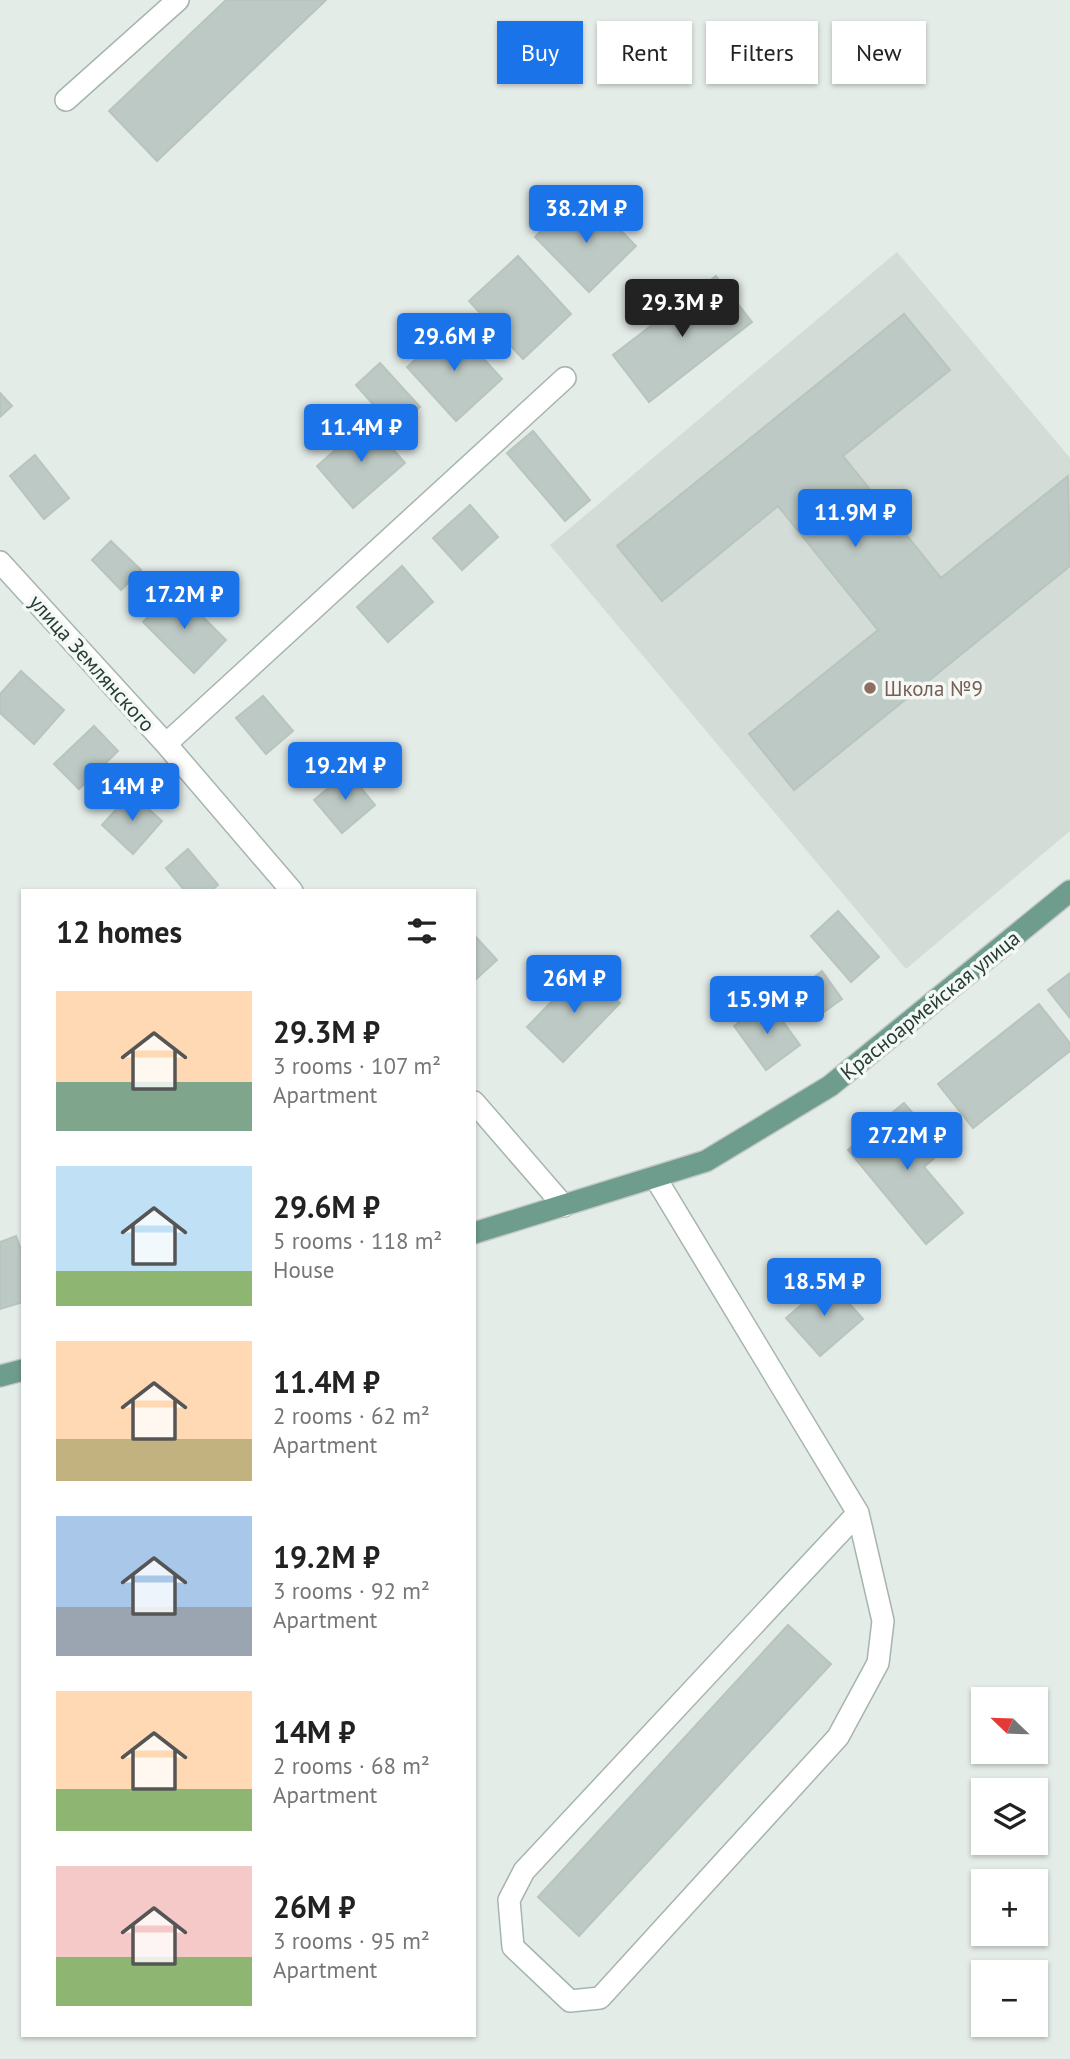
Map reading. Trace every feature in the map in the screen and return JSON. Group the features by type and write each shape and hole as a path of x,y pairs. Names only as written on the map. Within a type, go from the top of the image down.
{"main road":[{"name":"Красноармейская улица","path":"476,1232 706,1161 830,1086 1070,891"},
{"path":"0,1377 21,1371"}],"street":[{"path":"66,100 178,0"},
{"path":"166,744 565,378"},
{"name":"улица Землянского","path":"0,562 166,744 290,889"},
{"path":"476,1104 564,1206"},
{"path":"655,1177 858,1513 883,1621 878,1662 838,1737 600,1998 570,2000 513,1947 509,1900 524,1871 858,1513"}],"shaded area":[{"name":"Школа №9","path":"897,252 1070,458 1070,831 906,969 550,545"}],"building":[{"path":"226,0 326,0 157,161 109,111"},
{"path":"594,203 636,246 589,292 535,237 560,211 573,224"},
{"path":"518,256 571,314 523,359 469,301"},
{"path":"716,276 752,322 649,402 613,355"},
{"path":"904,314 950,370 843,456 941,578 1068,476 1070,566 794,790 749,734 878,630 778,506 662,601 617,546"},
{"path":"453,325 502,379 456,421 407,367"},
{"path":"380,363 420,407 395,429 356,385"},
{"path":"0,393 12,406 0,417"},
{"path":"368,421 405,463 353,508 317,466"},
{"path":"533,431 590,500 565,521 507,453"},
{"path":"35,455 69,498 44,519 10,476"},
{"path":"470,505 498,537 462,570 433,538"},
{"path":"111,541 141,570 121,590 92,560"},
{"path":"402,566 433,602 388,642 357,607"},
{"path":"175,589 226,640 194,673 143,622"},
{"path":"21,671 64,710 34,744 0,713 0,694"},
{"path":"263,696 293,731 266,754 236,718"},
{"path":"94,726 118,751 79,789 54,764"},
{"path":"348,772 375,805 342,833 314,800"},
{"path":"131,793 162,821 133,854 102,825"},
{"path":"188,849 218,885 213,889 183,889 166,868"},
{"path":"838,911 879,957 851,982 811,936"},
{"path":"476,937 497,960 476,979"},
{"path":"584,968 620,1003 563,1062 527,1027"},
{"path":"822,971 842,999 817,1017 797,990"},
{"path":"1070,973 1070,1018 1048,990"},
{"path":"768,1001 800,1045 766,1070 734,1026"},
{"path":"1039,1004 1070,1043 1070,1051 973,1128 938,1084"},
{"path":"904,1103 944,1150 924,1167 963,1213 926,1244 848,1150"},
{"path":"16,1236 21,1250 21,1303 0,1309 0,1242"},
{"path":"829,1281 863,1319 820,1356 786,1318"},
{"path":"788,1625 831,1664 579,1936 538,1897"}],"place":[{"name":"Школа №9","path":"870,688"}]}
